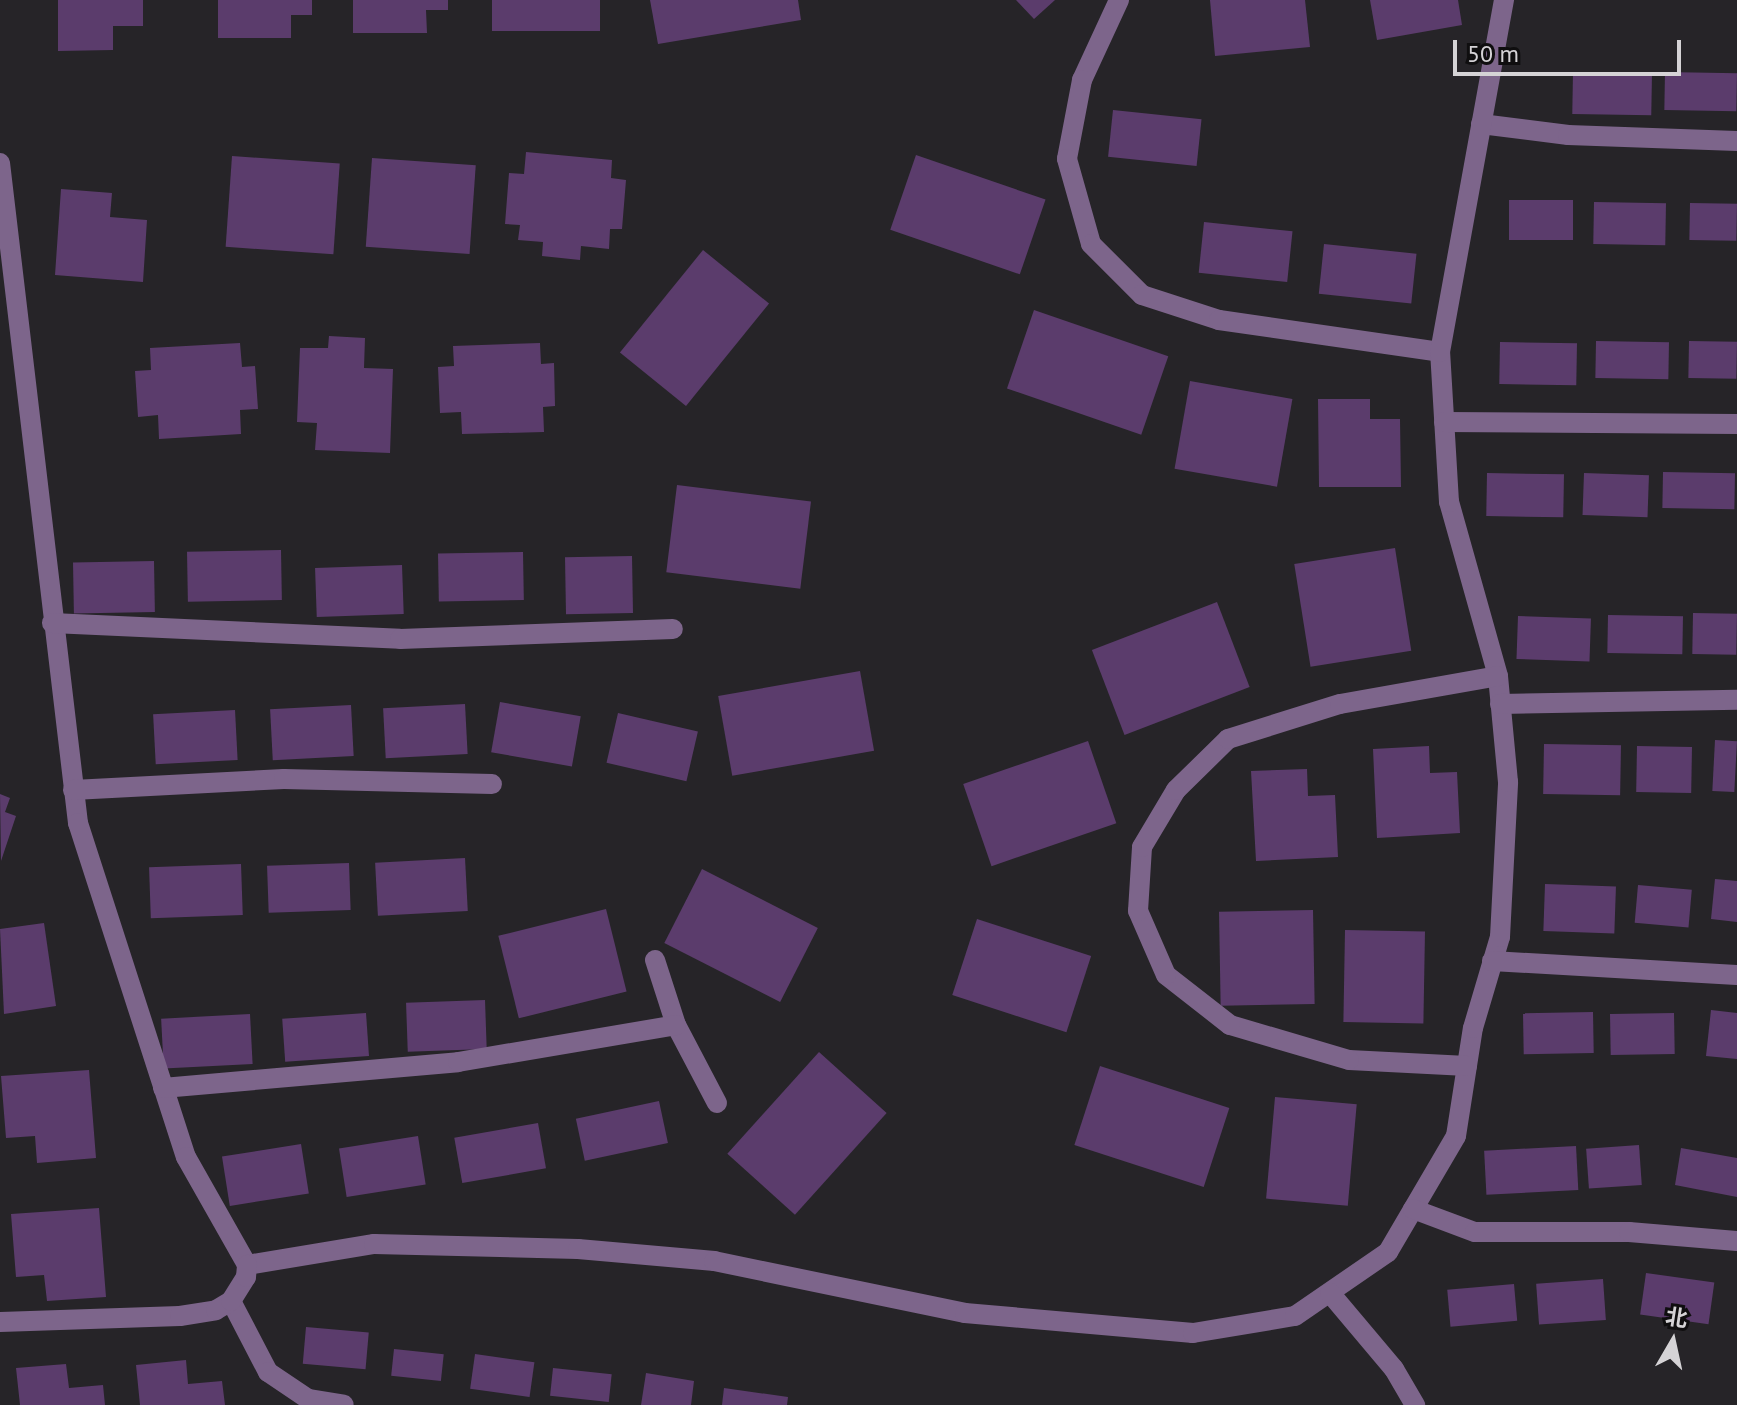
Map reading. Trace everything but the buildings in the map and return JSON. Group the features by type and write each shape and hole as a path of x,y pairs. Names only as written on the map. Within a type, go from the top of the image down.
{"street":[{"path":"1119,0 1082,80 1067,159 1091,244 1142,295 1206,316 1440,352"},
{"path":"247,1265 374,1244 578,1249 714,1261 965,1313 1193,1333 1295,1316 1388,1252 1456,1136 1467,1066 1500,937 1508,782 1498,676 1449,502 1440,352 1504,0"},
{"path":"1481,124 1568,135 1737,141"},
{"path":"0,163 78,823 186,1157 247,1265 246,1277 231,1301 216,1310 180,1316 0,1322"},
{"path":"1444,422 1737,424"},
{"path":"52,623 400,639 673,629"},
{"path":"1467,1066 1349,1060 1230,1025 1166,975 1138,911 1142,847 1176,790 1228,739 1340,704 1498,676"},
{"path":"1500,704 1737,700"},
{"path":"73,790 284,779 492,784"},
{"path":"655,960 676,1025 717,1103"},
{"path":"1492,961 1737,975"},
{"path":"163,1088 458,1062 676,1025"},
{"path":"1413,1209 1475,1232 1629,1232 1737,1241"},
{"path":"1330,1293 1394,1369 1415,1405"},
{"path":"231,1301 268,1372 308,1399 344,1405"}]}
